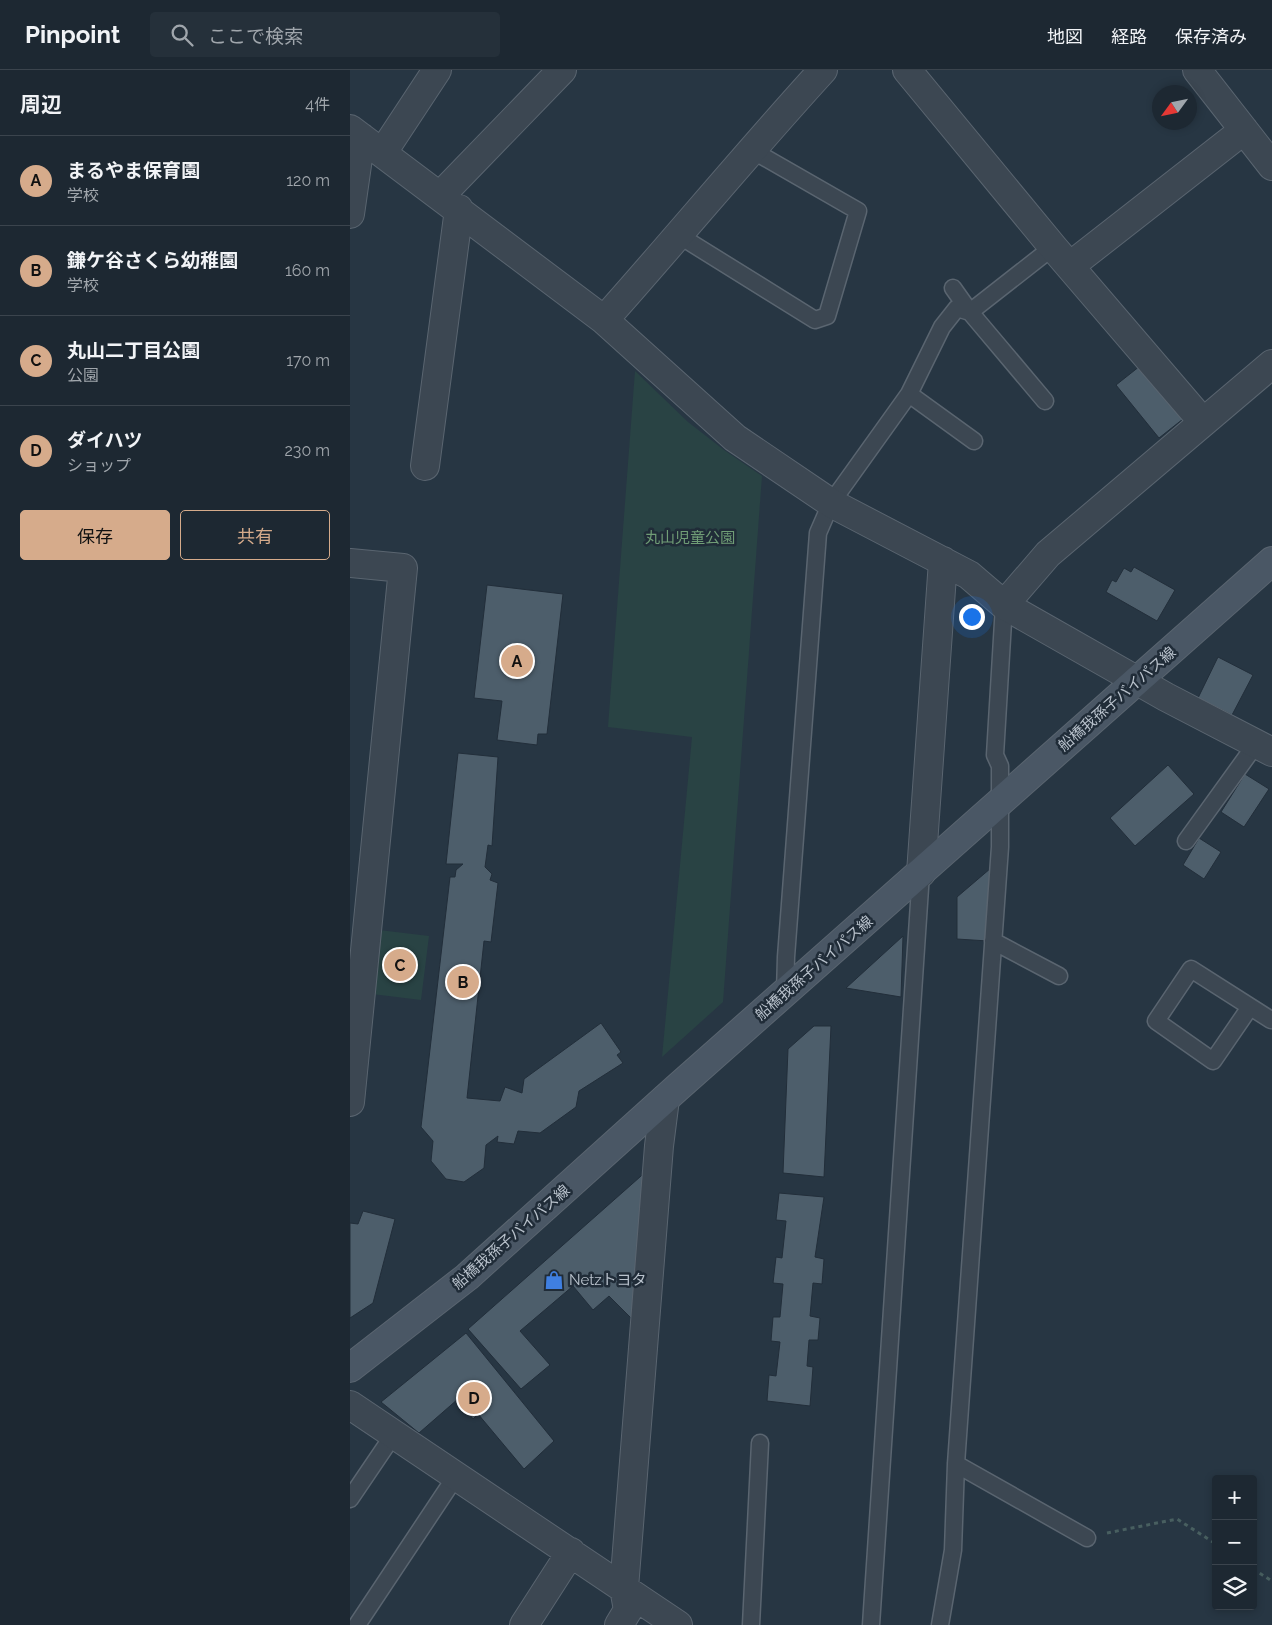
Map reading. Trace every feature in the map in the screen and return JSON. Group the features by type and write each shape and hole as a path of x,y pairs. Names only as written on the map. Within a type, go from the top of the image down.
{"street":[{"path":"425,466 450,202 562,70"},
{"path":"604,320 680,236 750,149 824,70"},
{"path":"907,70 1062,257 1203,422"},
{"path":"1197,70 1272,166"},
{"path":"350,214 365,139 427,73"},
{"path":"1062,257 1244,130"},
{"path":"365,139 604,320 735,438 831,503 969,575 1004,606 1264,748"},
{"path":"1004,606 1048,554 1272,364"},
{"path":"921,873 943,560"},
{"name":"船橋我孫子バイパス線","path":"350,1368 467,1277 999,804 1115,698 1138,680 1272,561"},
{"path":"350,563 403,568 350,1102"},
{"path":"619,1625 628,1610 624,1588 659,1146 665,1099"},
{"path":"350,1404 678,1625"},
{"path":"524,1625 571,1552"}],"lane":[{"path":"680,236 815,320 827,316 858,211 750,149"},
{"path":"785,993 786,957 818,533 831,503 909,394 942,327 957,308 970,312 1062,257"},
{"path":"953,288 970,312 1045,401"},
{"path":"909,394 974,441"},
{"path":"940,1625 953,1550 956,1464 1000,847 1000,766 995,755 1004,606"},
{"path":"1186,841 1264,748"},
{"path":"871,1625 921,873"},
{"path":"993,941 1058,976"},
{"path":"1250,1007 1213,1061 1156,1022 1191,969 1272,1019"},
{"path":"350,1499 394,1434"},
{"path":"750,1625 760,1443"},
{"path":"956,1464 1087,1538"},
{"path":"357,1625 456,1476"}],"path":[{"path":"1087,1538 1178,1519 1212,1541"},
{"path":"1257,1572 1272,1581"}],"green space":[{"name":"丸山児童公園","path":"635,371 688,422 762,476 723,1002 662,1057 692,737 608,727"},
{"path":"379,930 429,936 421,1000 372,994"}],"building":[{"path":"1140,366 1183,419 1159,438 1116,385"},
{"path":"1134,567 1175,590 1157,621 1106,592 1112,580 1116,582 1124,568 1131,572"},
{"path":"487,585 563,594 547,734 538,734 537,745 497,740 502,701 474,698"},
{"path":"1218,657 1253,675 1232,715 1198,698"},
{"path":"458,753 498,757 492,846 488,845 485,867 492,874 490,880 498,883 491,942 484,941 467,1098 500,1101 505,1087 522,1093 524,1079 601,1023 621,1052 617,1055 623,1063 579,1091 576,1107 540,1133 518,1131 514,1144 497,1142 498,1136 486,1145 484,1168 464,1182 446,1179 431,1161 433,1141 421,1127 450,877 455,877 456,870 463,864 446,864"},
{"path":"1168,765 1194,794 1135,846 1110,818"},
{"path":"1245,774 1269,789 1244,827 1221,812"},
{"path":"1199,838 1221,852 1204,879 1183,865"},
{"path":"991,868 988,941 957,939 957,897"},
{"path":"903,936 901,997 846,988"},
{"path":"814,1026 831,1026 824,1177 783,1173 788,1049"},
{"path":"649,1169 636,1323 609,1296 593,1310 573,1286 520,1331 550,1365 521,1389 468,1329"},
{"path":"779,1193 824,1197 815,1257 824,1259 822,1284 813,1283 810,1316 820,1318 818,1340 809,1340 807,1366 813,1367 810,1406 767,1401 769,1375 776,1376 780,1342 771,1341 773,1317 780,1317 783,1284 773,1283 776,1257 782,1258 786,1221 776,1220"},
{"path":"363,1211 395,1219 373,1303 350,1318 350,1223 358,1224"},
{"path":"466,1333 554,1441 524,1469 478,1414 473,1419 458,1399 419,1433 381,1402"}],"place":[{"name":"まるやま保育園","path":"517,661"},
{"name":"丸山二丁目公園","path":"400,965"},
{"name":"鎌ケ谷さくら幼稚園","path":"463,982"},
{"name":"Netzトヨタ","path":"554,1280"},
{"name":"ダイハツ","path":"474,1398"}]}
